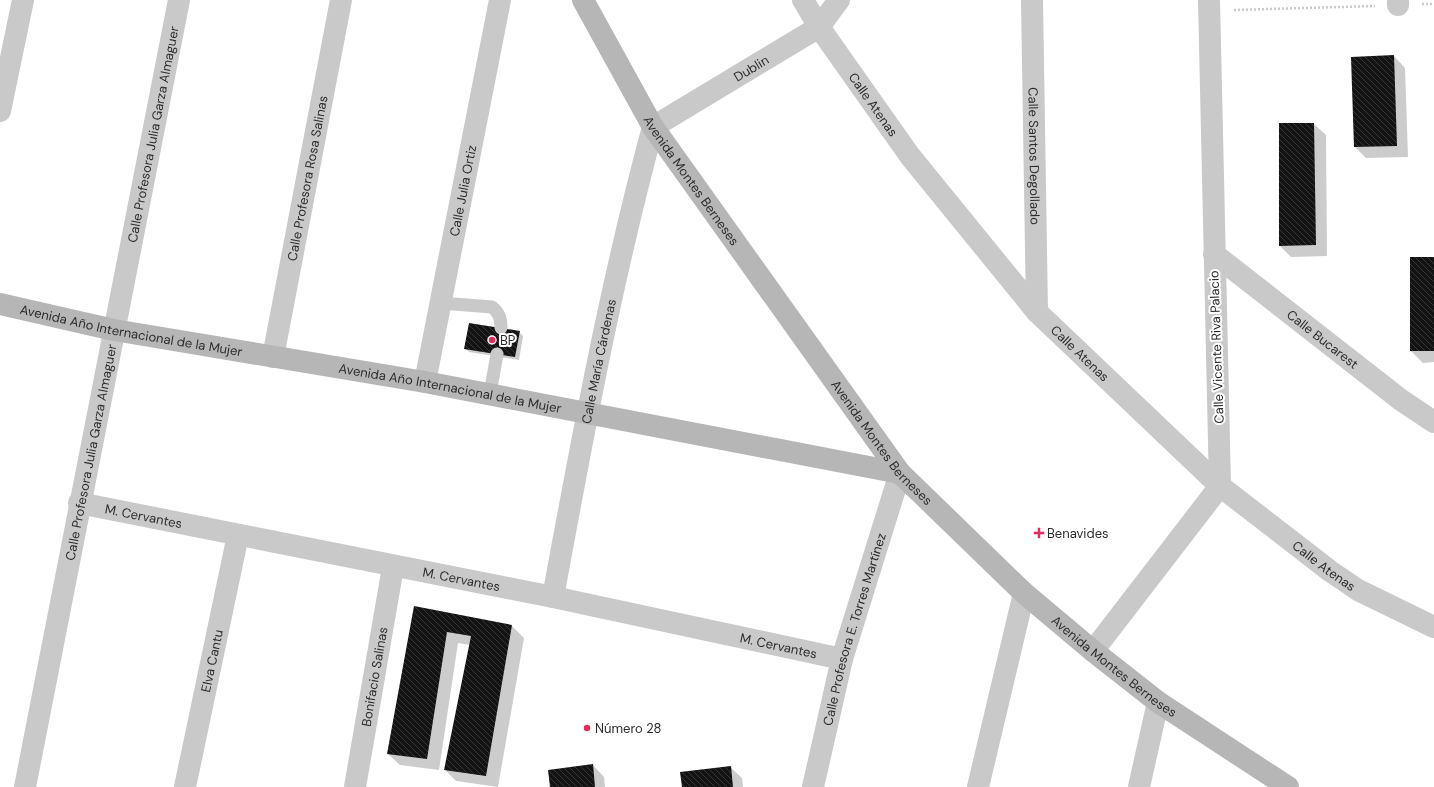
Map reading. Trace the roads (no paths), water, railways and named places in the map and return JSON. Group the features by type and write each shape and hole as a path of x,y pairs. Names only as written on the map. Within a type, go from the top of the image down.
{"street":[{"path":"0,111 23,0"},
{"name":"Calle Profesora Julia Garza Almaguer","path":"25,787 79,503 179,0"},
{"name":"Calle Profesora Rosa Salinas","path":"273,358 341,0"},
{"name":"Calle Julia Ortiz","path":"426,382 500,0"},
{"name":"Avenida Montes Berneses","path":"583,0 654,127 900,473 1024,593 1094,651 1158,702 1288,787"},
{"name":"Calle Atenas","path":"803,0 819,27 910,156 1037,312 1220,486 1330,571 1358,590 1434,627"},
{"name":"Dublin","path":"654,127 819,27 839,0"},
{"name":"Calle Santos Degollado","path":"1032,0 1037,312"},
{"name":"Calle Vicente Riva Palacio","path":"1209,6 1220,486"},
{"name":"Calle María Cárdenas","path":"553,597 587,412 620,257 654,127"},
{"name":"Calle Bucarest","path":"1214,254 1401,400 1434,422"},
{"name":"Avenida Año Internacional de la Mujer","path":"0,304 114,330 273,358 426,382 900,473"},
{"name":"Calle Profesora E. Torres Martínez","path":"813,787 842,659 900,473"},
{"path":"1094,651 1220,486"},
{"name":"M. Cervantes","path":"79,503 393,567 553,597 842,659"},
{"name":"Elva Cantu","path":"185,787 238,535"},
{"name":"Bonifacio Salinas","path":"355,787 393,567"},
{"path":"978,787 1024,593"},
{"path":"1139,787 1158,702"}],"lane":[{"path":"441,303 492,307 498,312 501,328"},
{"path":"490,394 497,354"}],"place":[{"name":"BP","path":"492,340"},
{"name":"Benavides","path":"1039,533"},
{"name":"Número 28","path":"587,728"}]}
